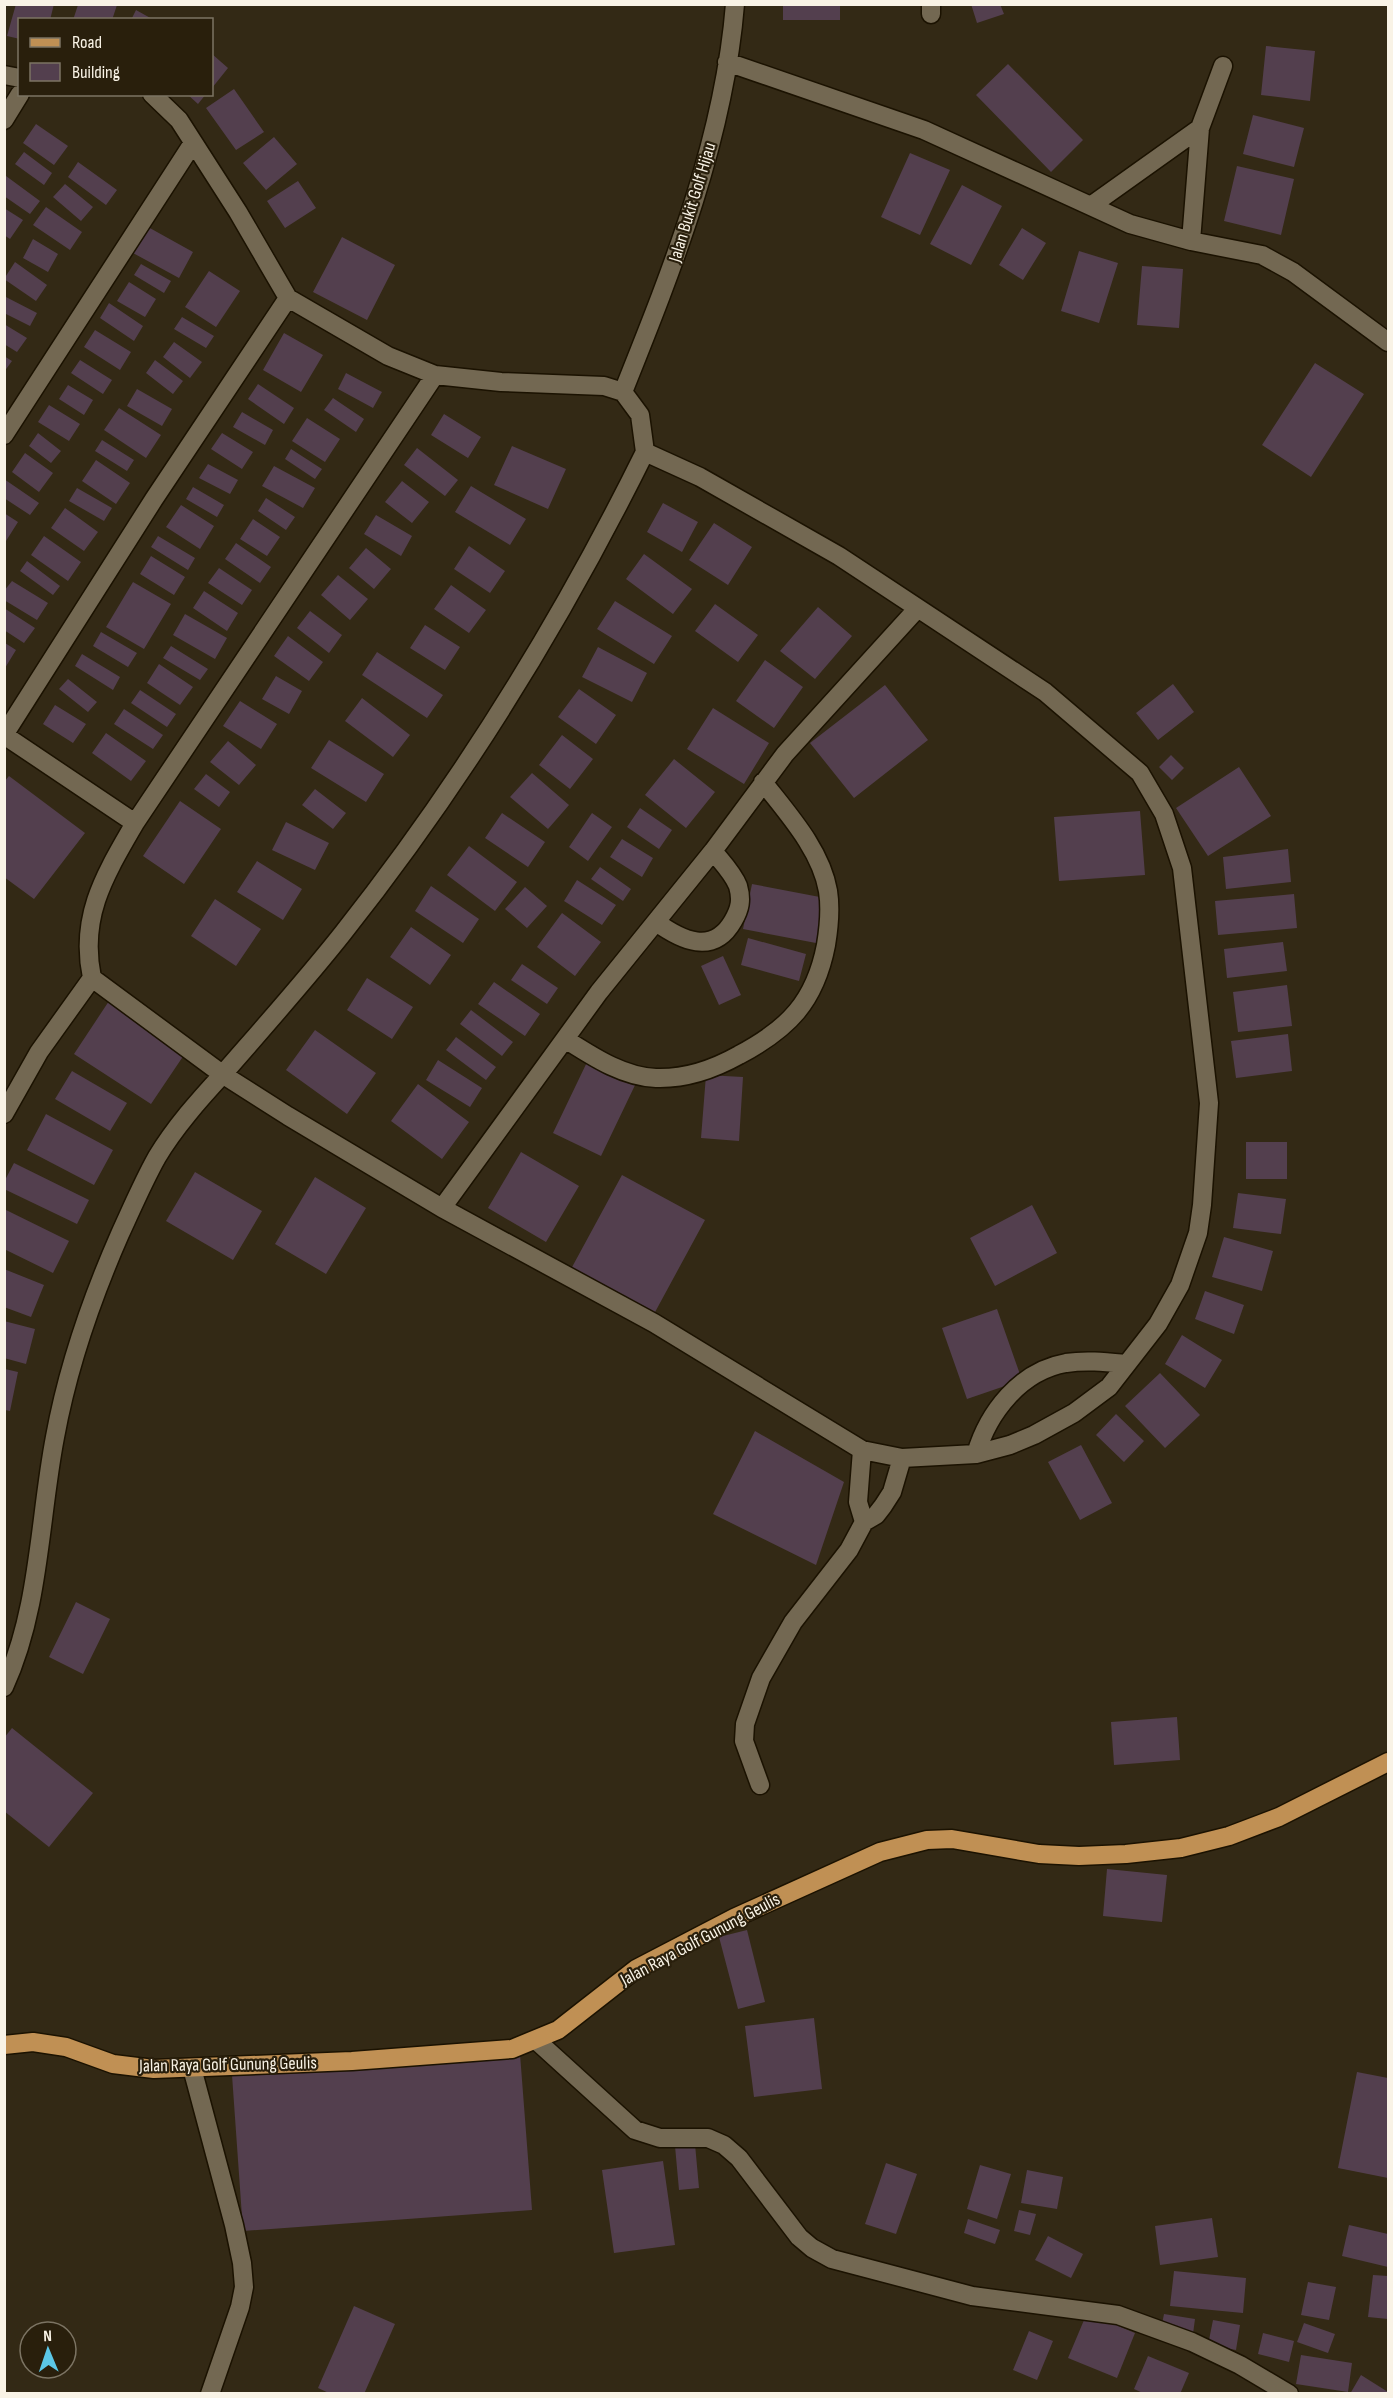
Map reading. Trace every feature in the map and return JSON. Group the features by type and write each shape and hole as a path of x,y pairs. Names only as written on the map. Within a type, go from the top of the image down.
{"main road":[{"name":"Jalan Raya Golf Gunung Geulis","path":"4,2045 33,2042 66,2047 113,2064 154,2069 352,2061 512,2049 537,2041 558,2030 636,1969 734,1918 880,1852 927,1840 952,1839 1039,1854 1078,1856 1181,1848 1229,1836 1279,1817 1389,1762"}],"street":[{"name":"Jalan Bukit Golf Hijau","path":"623,392 673,265 719,113 735,4"},
{"path":"727,62 924,130 1158,234 1262,255 1293,272 1389,342"},
{"path":"1191,241 1200,128 1223,66"},
{"path":"4,120 19,96"},
{"path":"5,1686 23,1639 55,1434 76,1348 96,1287 157,1157 187,1114 340,937 410,847 505,703 568,597 645,452 640,416 623,392 604,386 501,382 435,375 388,356 288,298 238,212 179,120 154,96"},
{"path":"1092,205 1200,128"},
{"path":"4,435 194,143"},
{"path":"135,823 4,735 160,489 288,298"},
{"path":"4,1114 39,1052 92,978 87,946 96,896 135,823 435,375"},
{"path":"92,978 222,1074 442,1208 654,1323 862,1450 902,1458 976,1454 1010,1445 1074,1413 1109,1387 1158,1324 1180,1285 1198,1233 1202,1205 1209,1103 1182,868 1164,814 1140,772 1045,692 839,556 700,477 645,452"},
{"path":"442,1208 599,992 713,851 785,754 917,609"},
{"path":"565,1039 621,1070 654,1078 684,1077 723,1064 768,1039 794,1017 812,992 824,955 831,917 828,889 815,855 763,782"},
{"path":"656,922 678,937 695,942 712,940 727,932 741,904 737,884 713,851"},
{"path":"976,1454 981,1437 1000,1403 1038,1374 1063,1364 1093,1361 1126,1364"},
{"path":"862,1450 858,1502 864,1522"},
{"path":"760,1785 744,1741 745,1724 762,1678 793,1622 849,1550 864,1522 876,1515 892,1492 902,1458"},
{"path":"537,2041 635,2130 660,2138 708,2138 724,2145 739,2158 799,2237 812,2248 832,2259 972,2296 1118,2315 1192,2342 1240,2365 1289,2394"},
{"path":"192,2068 234,2225 242,2263 244,2287 240,2307 210,2394"}],"building":[{"path":"16,4 54,4 50,18 18,18 18,39 7,36"},
{"path":"783,4 840,4 840,20 783,20"},
{"path":"971,4 1000,4 1004,14 977,23"},
{"path":"78,5 117,5 113,18 74,18"},
{"path":"136,10 150,18 132,18"},
{"path":"1266,46 1315,51 1310,101 1261,95"},
{"path":"213,55 228,68 213,87"},
{"path":"1008,64 1083,140 1051,172 976,95"},
{"path":"234,89 264,132 236,150 206,108"},
{"path":"189,96 204,96 198,104"},
{"path":"1253,115 1304,128 1294,167 1243,154"},
{"path":"36,124 68,146 54,165 23,143"},
{"path":"274,137 297,164 266,190 243,163"},
{"path":"24,152 52,173 44,185 15,164"},
{"path":"910,153 950,170 920,235 881,217"},
{"path":"78,162 117,190 106,205 68,177"},
{"path":"1237,166 1294,179 1281,235 1224,221"},
{"path":"6,176 40,201 30,214 4,196"},
{"path":"298,181 316,208 285,228 267,201"},
{"path":"65,184 93,207 81,221 53,197"},
{"path":"962,185 1002,206 971,265 930,244"},
{"path":"46,207 82,232 70,250 33,225"},
{"path":"4,208 23,220 10,239 4,235"},
{"path":"148,227 193,252 179,278 133,253"},
{"path":"1022,228 1046,243 1023,280 999,265"},
{"path":"342,237 395,265 367,320 313,292"},
{"path":"33,239 58,254 48,272 23,258"},
{"path":"1079,251 1118,263 1099,323 1061,311"},
{"path":"15,262 47,285 36,301 4,279"},
{"path":"141,264 171,281 164,293 134,275"},
{"path":"1142,266 1183,269 1179,328 1137,325"},
{"path":"209,271 240,291 216,327 185,307"},
{"path":"129,282 156,299 145,317 117,301"},
{"path":"4,296 37,313 30,326 4,313"},
{"path":"109,303 143,326 134,341 100,318"},
{"path":"182,317 214,336 206,348 174,329"},
{"path":"4,324 27,338 17,352 4,344"},
{"path":"95,330 131,352 120,370 84,347"},
{"path":"284,333 323,355 301,392 263,370"},
{"path":"174,342 202,362 190,378 163,357"},
{"path":"4,356 12,361 4,372"},
{"path":"80,360 112,380 103,394 71,373"},
{"path":"155,360 183,381 173,394 146,373"},
{"path":"1315,363 1364,394 1311,477 1262,445"},
{"path":"346,373 382,392 373,408 338,389"},
{"path":"258,384 294,408 284,424 248,399"},
{"path":"68,385 93,400 84,415 59,399"},
{"path":"137,389 172,409 162,426 127,406"},
{"path":"333,398 364,419 356,432 324,410"},
{"path":"49,405 80,424 69,441 38,422"},
{"path":"119,408 161,435 146,458 104,430"},
{"path":"242,412 273,430 265,445 233,427"},
{"path":"444,414 481,437 468,458 431,435"},
{"path":"307,418 340,439 325,462 292,441"},
{"path":"38,433 61,451 51,463 29,446"},
{"path":"222,433 253,452 242,469 211,449"},
{"path":"102,440 134,460 127,471 95,451"},
{"path":"512,446 566,469 548,509 494,485"},
{"path":"417,448 458,480 445,496 404,465"},
{"path":"291,449 322,469 315,479 285,459"},
{"path":"25,453 53,473 39,492 12,472"},
{"path":"96,460 130,483 116,504 82,481"},
{"path":"208,464 238,480 230,494 199,478"},
{"path":"274,466 315,488 303,508 262,486"},
{"path":"4,479 39,503 30,515 4,498"},
{"path":"402,481 429,502 412,523 385,502"},
{"path":"471,486 526,519 510,545 455,512"},
{"path":"193,487 224,505 217,517 186,499"},
{"path":"77,488 112,508 104,521 69,501"},
{"path":"266,498 295,517 286,530 258,511"},
{"path":"663,503 698,522 682,552 647,532"},
{"path":"181,505 214,526 200,549 166,527"},
{"path":"65,508 98,532 84,551 51,528"},
{"path":"4,513 18,522 6,541 4,540"},
{"path":"376,515 412,536 401,556 364,534"},
{"path":"253,519 280,537 267,556 240,539"},
{"path":"714,523 752,547 728,585 689,560"},
{"path":"44,536 81,562 68,581 31,555"},
{"path":"158,536 195,558 188,570 151,547"},
{"path":"236,543 271,567 260,583 225,559"},
{"path":"469,546 505,571 490,593 454,569"},
{"path":"366,548 391,569 374,589 349,568"},
{"path":"644,554 692,589 673,614 626,579"},
{"path":"151,556 185,577 174,595 140,574"},
{"path":"27,561 60,586 53,595 20,571"},
{"path":"219,568 252,590 242,605 208,583"},
{"path":"338,575 368,599 350,620 321,595"},
{"path":"12,581 48,603 37,620 4,600 4,591"},
{"path":"133,582 171,604 144,649 106,627"},
{"path":"451,585 486,610 469,633 434,609"},
{"path":"204,591 238,613 227,631 193,608"},
{"path":"615,601 672,636 654,664 597,629"},
{"path":"715,604 758,635 738,662 695,631"},
{"path":"818,607 852,636 815,679 780,651"},
{"path":"4,608 35,628 24,643 4,630"},
{"path":"310,611 342,635 329,653 297,628"},
{"path":"185,614 227,638 215,659 173,635"},
{"path":"425,625 460,647 445,670 410,648"},
{"path":"101,632 137,653 128,667 93,646"},
{"path":"288,636 323,662 309,681 274,656"},
{"path":"5,643 16,650 5,668"},
{"path":"171,646 208,669 200,680 163,658"},
{"path":"598,647 647,673 632,702 582,677"},
{"path":"377,652 443,695 427,718 362,675"},
{"path":"82,654 120,677 113,690 75,666"},
{"path":"765,660 803,687 774,728 736,701"},
{"path":"159,664 193,687 180,705 147,683"},
{"path":"276,676 302,691 289,714 262,699"},
{"path":"68,679 97,702 88,712 59,689"},
{"path":"1173,684 1194,712 1158,740 1136,713"},
{"path":"885,685 928,740 854,798 810,743"},
{"path":"579,689 616,715 596,744 558,717"},
{"path":"140,690 176,714 167,727 131,703"},
{"path":"362,698 410,735 393,757 345,721"},
{"path":"240,701 277,724 261,749 223,726"},
{"path":"55,705 86,724 73,743 43,724"},
{"path":"713,708 769,743 744,784 687,749"},
{"path":"124,709 163,735 153,749 114,724"},
{"path":"106,733 146,761 131,781 92,753"},
{"path":"562,735 593,759 570,789 539,765"},
{"path":"329,740 384,774 366,802 311,768"},
{"path":"228,741 256,765 239,785 210,762"},
{"path":"1171,755 1184,768 1172,780 1159,767"},
{"path":"674,759 715,792 686,828 645,795"},
{"path":"1239,767 1271,816 1208,856 1176,808"},
{"path":"532,773 569,805 548,829 510,797"},
{"path":"206,774 230,792 219,807 194,789"},
{"path":"9,776 85,833 34,899 4,877 4,782"},
{"path":"315,789 346,813 333,829 302,805"},
{"path":"180,801 221,829 184,884 143,856"},
{"path":"640,808 672,830 659,849 627,827"},
{"path":"1140,811 1145,875 1059,881 1054,817"},
{"path":"502,813 545,842 528,867 485,838"},
{"path":"592,813 612,827 588,861 569,847"},
{"path":"286,822 329,843 315,870 272,850"},
{"path":"622,839 653,858 642,877 610,857"},
{"path":"469,846 517,882 495,911 447,875"},
{"path":"1288,849 1291,882 1226,889 1223,857"},
{"path":"257,861 302,889 283,920 237,892"},
{"path":"600,867 631,889 623,901 591,879"},
{"path":"577,880 616,905 602,925 564,901"},
{"path":"752,884 825,898 816,943 743,929"},
{"path":"431,886 479,919 463,943 415,911"},
{"path":"525,887 547,906 527,928 505,909"},
{"path":"1294,894 1297,928 1218,935 1215,901"},
{"path":"215,899 261,929 236,966 191,936"},
{"path":"562,913 601,942 575,976 537,947"},
{"path":"411,927 451,955 430,985 390,957"},
{"path":"748,938 806,954 799,981 741,965"},
{"path":"1283,942 1287,971 1227,978 1224,949"},
{"path":"723,956 741,995 719,1005 701,966"},
{"path":"522,964 558,988 547,1004 511,980"},
{"path":"367,978 413,1007 392,1039 347,1010"},
{"path":"494,982 540,1014 525,1036 478,1004"},
{"path":"1287,985 1292,1026 1238,1032 1233,992"},
{"path":"109,1001 186,1052 151,1104 74,1054"},
{"path":"471,1010 513,1042 502,1056 460,1024"},
{"path":"315,1030 376,1073 347,1114 286,1070"},
{"path":"1288,1034 1292,1071 1236,1078 1231,1041"},
{"path":"456,1037 496,1067 486,1080 446,1050"},
{"path":"589,1058 637,1081 601,1156 553,1133"},
{"path":"438,1060 482,1088 470,1107 426,1080"},
{"path":"72,1071 127,1103 110,1131 55,1099"},
{"path":"706,1075 743,1077 739,1141 701,1138"},
{"path":"418,1084 469,1122 442,1159 391,1121"},
{"path":"46,1114 113,1150 94,1185 27,1150"},
{"path":"1246,1142 1287,1142 1287,1179 1246,1179"},
{"path":"521,1152 579,1186 546,1242 488,1208"},
{"path":"14,1163 89,1200 77,1224 4,1189 4,1182"},
{"path":"195,1172 262,1211 233,1260 166,1221"},
{"path":"622,1175 705,1220 654,1314 571,1269"},
{"path":"315,1177 366,1208 326,1274 275,1244"},
{"path":"1238,1193 1286,1199 1281,1234 1233,1228"},
{"path":"1032,1205 1057,1253 995,1286 970,1238"},
{"path":"4,1209 69,1241 53,1273 4,1249"},
{"path":"1224,1237 1273,1251 1262,1291 1212,1277"},
{"path":"4,1269 44,1285 31,1317 4,1307"},
{"path":"1205,1291 1244,1305 1234,1334 1195,1319"},
{"path":"997,1309 1022,1380 967,1399 942,1328"},
{"path":"4,1321 35,1329 26,1364 4,1358"},
{"path":"1182,1335 1222,1360 1205,1388 1165,1364"},
{"path":"5,1369 18,1372 10,1411 5,1410"},
{"path":"1160,1373 1200,1415 1165,1448 1125,1406"},
{"path":"1116,1414 1144,1441 1124,1462 1096,1435"},
{"path":"755,1431 844,1482 816,1565 713,1514"},
{"path":"1081,1445 1112,1503 1080,1520 1048,1462"},
{"path":"76,1602 110,1619 83,1674 49,1657"},
{"path":"1177,1717 1180,1760 1114,1765 1111,1722"},
{"path":"12,1728 93,1793 49,1847 4,1811 4,1738"},
{"path":"1107,1869 1167,1875 1162,1922 1103,1916"},
{"path":"747,1930 765,2002 738,2009 719,1937"},
{"path":"814,2018 822,2089 754,2097 745,2026"},
{"path":"520,2054 532,2210 243,2231 232,2075"},
{"path":"1357,2072 1388,2078 1388,2178 1338,2168"},
{"path":"695,2144 699,2188 679,2190 675,2146"},
{"path":"663,2161 675,2245 614,2253 602,2170"},
{"path":"886,2163 917,2174 896,2234 865,2224"},
{"path":"980,2165 1011,2174 997,2219 967,2209"},
{"path":"1027,2170 1063,2177 1057,2209 1021,2203"},
{"path":"1019,2210 1036,2214 1030,2235 1014,2231"},
{"path":"1212,2218 1218,2257 1160,2265 1155,2226"},
{"path":"968,2219 1000,2230 995,2244 964,2233"},
{"path":"1349,2225 1388,2234 1388,2267 1342,2256"},
{"path":"1048,2236 1083,2254 1071,2278 1035,2260"},
{"path":"1174,2271 1246,2278 1243,2313 1170,2306"},
{"path":"1373,2275 1388,2276 1388,2319 1368,2317"},
{"path":"1308,2282 1336,2287 1329,2320 1301,2315"},
{"path":"354,2306 395,2324 364,2394 331,2394 318,2388"},
{"path":"1087,2313 1135,2333 1117,2378 1068,2358"},
{"path":"1164,2314 1195,2319 1193,2334 1161,2329"},
{"path":"1213,2320 1240,2325 1236,2350 1208,2345"},
{"path":"1304,2323 1335,2334 1328,2353 1297,2342"},
{"path":"1029,2331 1053,2341 1037,2380 1013,2370"},
{"path":"1263,2333 1294,2341 1289,2362 1258,2354"},
{"path":"1301,2355 1352,2363 1348,2392 1296,2384"},
{"path":"1148,2356 1189,2373 1180,2394 1145,2394 1134,2389"},
{"path":"1361,2375 1388,2392 1388,2394 1350,2394"}]}
